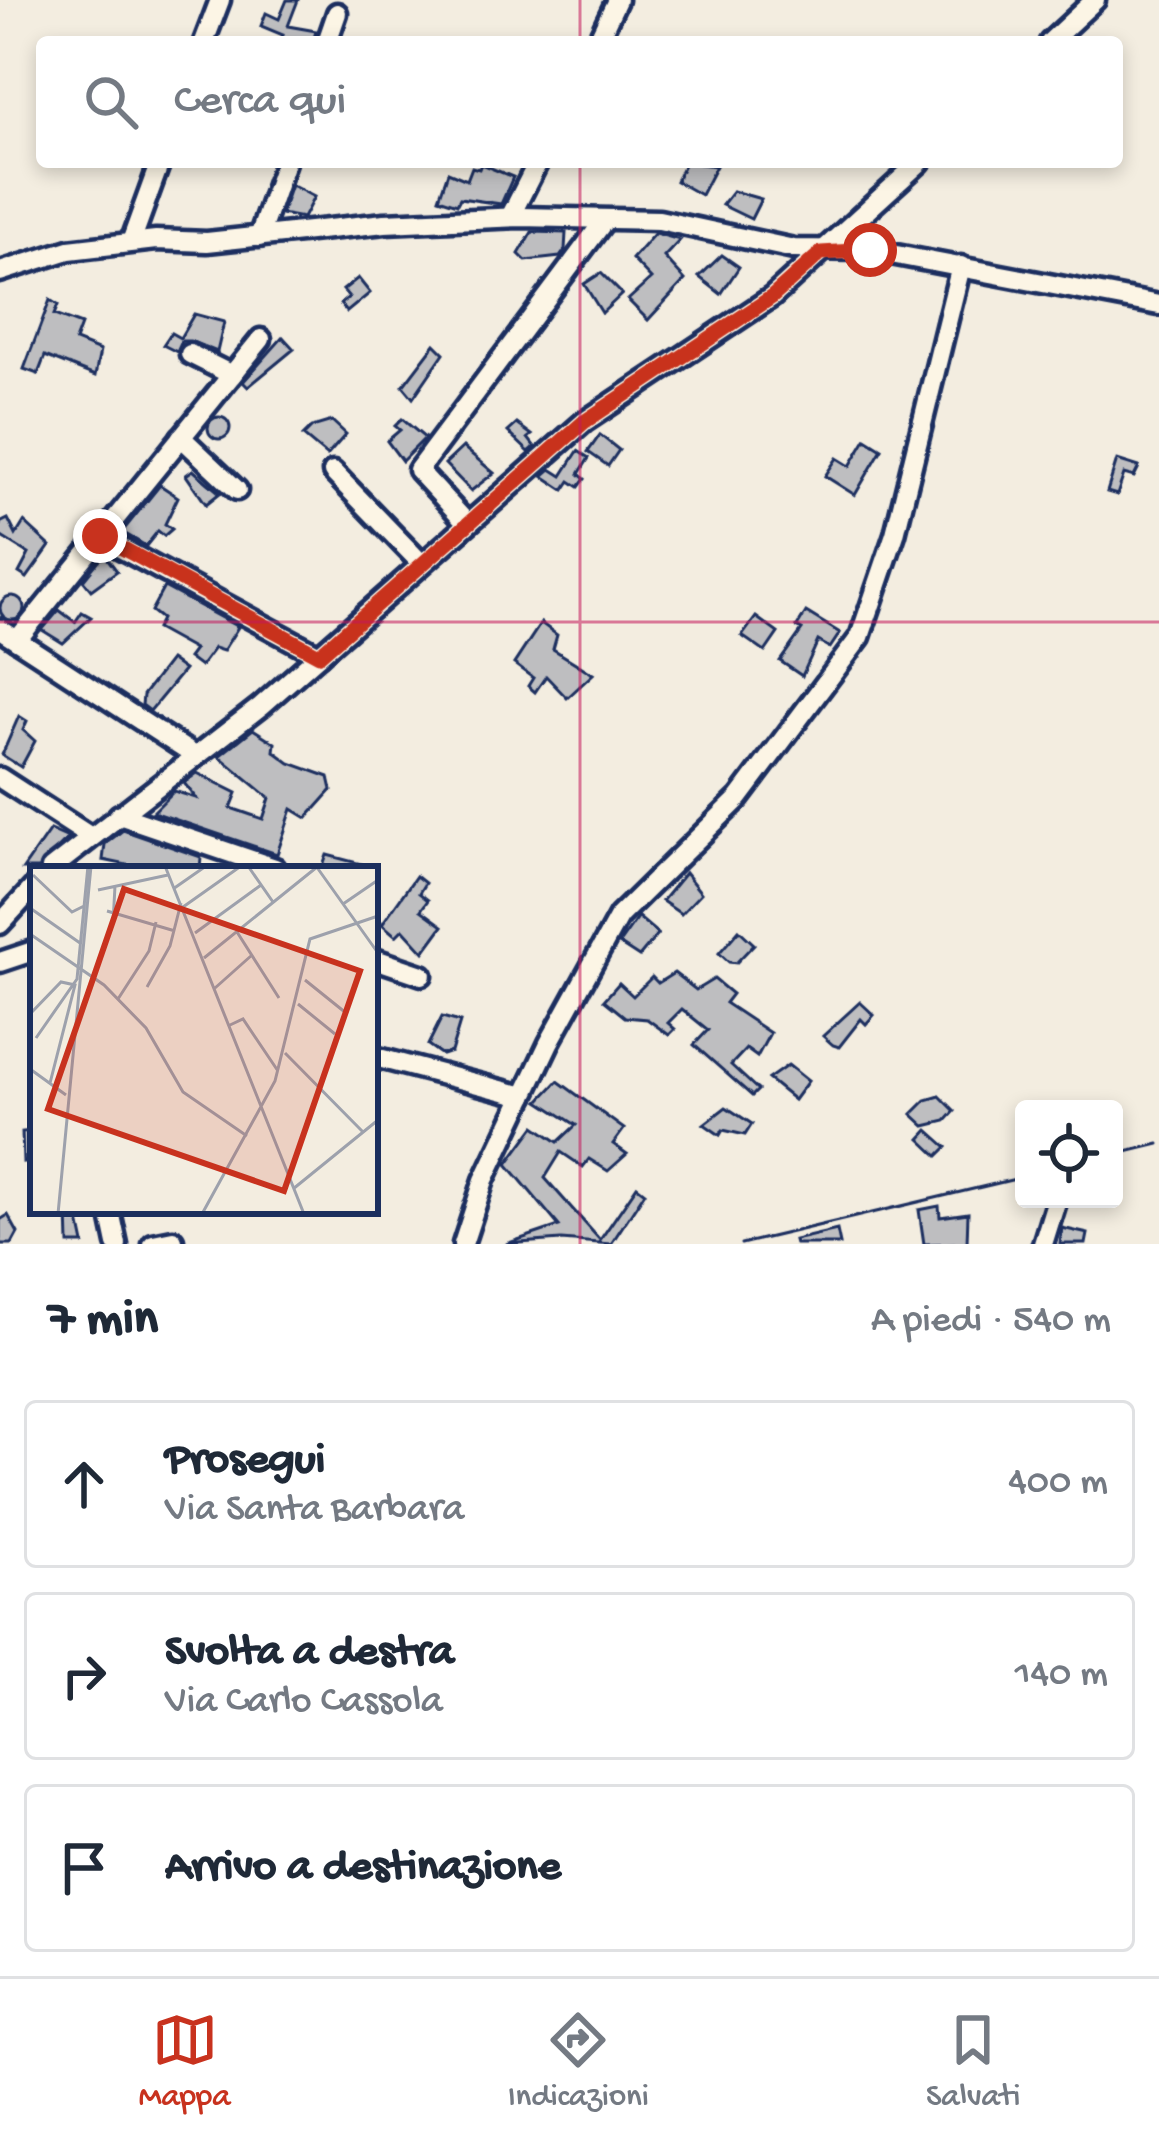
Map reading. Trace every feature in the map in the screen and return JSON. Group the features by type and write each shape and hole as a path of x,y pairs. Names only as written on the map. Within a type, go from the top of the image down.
{"street":[{"path":"206,36 220,0"},
{"path":"600,36 617,0"},
{"path":"1056,36 1095,0"},
{"path":"329,36 337,14"},
{"path":"131,242 158,168"},
{"path":"259,237 283,168"},
{"path":"511,217 535,168"},
{"path":"56,866 319,655 584,422 772,297 913,168"},
{"path":"0,272 69,250 131,242 511,217 659,220 706,234 821,253 870,250 1159,305"},
{"path":"467,523 418,470 604,221"},
{"path":"463,1244 484,1180 582,976 619,916 739,798 860,637 895,534 961,266"},
{"path":"195,756 9,634 100,536 261,339"},
{"path":"190,354 232,375"},
{"path":"181,437 236,490"},
{"path":"333,472 421,563"},
{"path":"100,536 319,655"},
{"path":"0,778 91,837"},
{"path":"119,815 269,866"},
{"path":"0,924 30,891"},
{"path":"0,962 30,952"},
{"path":"378,960 422,975"},
{"path":"378,1058 524,1096"},
{"path":"1042,1244 1054,1208"},
{"path":"111,1214 117,1244"}],"building":[{"path":"287,0 298,0 288,26 316,31 315,36 283,36 261,26 266,13 279,19"},
{"path":"472,168 491,168 513,177 501,204 460,198 457,204 439,198 448,172 467,180"},
{"path":"682,168 715,168 701,195 676,181"},
{"path":"291,185 314,197 303,218 281,214"},
{"path":"733,191 761,199 751,219 722,205"},
{"path":"532,232 566,233 565,250 560,257 526,261 519,254"},
{"path":"655,233 680,240 664,257 685,280 648,320 628,300 651,279 632,259"},
{"path":"722,255 739,267 721,294 699,277"},
{"path":"601,273 622,294 602,313 584,284"},
{"path":"358,278 370,293 347,312 340,304 349,297 343,290"},
{"path":"50,300 58,305 54,315 81,325 75,341 100,351 95,376 45,356 38,374 24,369"},
{"path":"194,314 224,322 217,352 190,341 182,341 177,352 163,345 171,333 180,338"},
{"path":"283,337 294,349 248,387 243,382"},
{"path":"435,344 444,353 413,398 403,386"},
{"path":"219,417 230,428 219,439 208,428"},
{"path":"402,419 425,438 402,461 387,441 400,430 395,426"},
{"path":"332,421 346,434 327,456 303,436 312,427"},
{"path":"517,424 532,435 528,438 535,447 529,452 508,432"},
{"path":"600,435 619,450 608,466 588,452"},
{"path":"866,439 882,449 855,495 825,476 837,458 850,466"},
{"path":"463,447 494,473 471,491 445,464"},
{"path":"578,451 589,458 579,474 585,479 579,487 570,481 564,490 543,476 551,469 562,476"},
{"path":"1117,460 1139,467 1134,477 1124,474 1117,495 1107,492"},
{"path":"193,470 220,493 206,504 186,475"},
{"path":"160,485 178,497 165,524 172,529 164,536 158,531 146,546 122,532"},
{"path":"8,519 16,535 24,522 50,546 27,578 19,573 29,554 0,536 0,523"},
{"path":"104,554 117,571 91,590 83,580"},
{"path":"164,587 238,627 223,651 214,648 200,667 188,658 194,650 156,629 161,619 151,611"},
{"path":"12,596 21,599 21,617 12,620 3,617 0,608 3,599"},
{"path":"59,610 75,622 82,612 91,617 63,643 42,630"},
{"path":"806,612 840,633 830,648 818,641 802,676 780,661 802,630 797,627"},
{"path":"756,617 778,633 765,652 742,636"},
{"path":"541,623 557,635 553,649 593,674 567,698 546,676 535,692 528,686 533,678 514,664"},
{"path":"170,660 184,670 150,711 142,705 143,695"},
{"path":"19,716 27,721 23,730 35,741 21,767 2,755"},
{"path":"253,729 275,743 274,751 290,763 329,777 332,790 307,818 292,809 277,854 153,812 174,791 196,798 184,783 197,773 237,793 231,808 263,819 270,798 219,756"},
{"path":"50,830 68,838 41,866 23,869"},
{"path":"123,830 201,857 200,866 132,866 103,860 105,844"},
{"path":"327,855 369,866 323,866"},
{"path":"685,873 701,893 681,914 662,901"},
{"path":"416,876 425,883 419,893 428,900 421,910 443,926 424,952 403,929 396,936 382,924"},
{"path":"638,917 658,934 639,957 619,944"},
{"path":"739,930 754,944 736,963 729,962 719,953"},
{"path":"674,973 696,990 714,979 732,994 725,1003 770,1033 757,1057 746,1049 731,1065 758,1090 752,1096 694,1045 708,1030 682,1009 668,1023 675,1029 669,1035 647,1019 625,1017 604,1000 619,983 633,996 652,977 658,983"},
{"path":"860,1002 874,1015 866,1024 861,1019 839,1047 833,1045 823,1036"},
{"path":"442,1017 460,1022 451,1052 442,1055 428,1045"},
{"path":"788,1065 808,1081 794,1100 768,1079"},
{"path":"558,1081 624,1129 613,1144 627,1154 608,1171 589,1159 583,1167 561,1152 545,1178 600,1240 637,1186 645,1192 611,1244 561,1240 506,1244 559,1226 507,1164 535,1126 558,1142 576,1125 539,1101"},
{"path":"940,1096 955,1111 946,1121 925,1126 912,1114 926,1100"},
{"path":"726,1107 752,1124 745,1135 723,1130 720,1135 704,1124"},
{"path":"928,1130 947,1147 938,1156 920,1139"},
{"path":"30,1131 30,1161 23,1162 22,1132"},
{"path":"939,1206 940,1217 968,1213 967,1243 924,1244 919,1210"},
{"path":"68,1214 78,1214 84,1244 69,1244"},
{"path":"8,1215 18,1233 12,1244 0,1244 0,1220"},
{"path":"1062,1228 1088,1234 1086,1244 1060,1244"},
{"path":"837,1230 840,1244 795,1244 794,1240"}],"railway":[{"path":"1123,1153 1159,1144"},
{"path":"741,1244 1015,1179"}],"route":[{"path":"100,536 319,655 584,422 772,297 821,253 870,250"}]}
